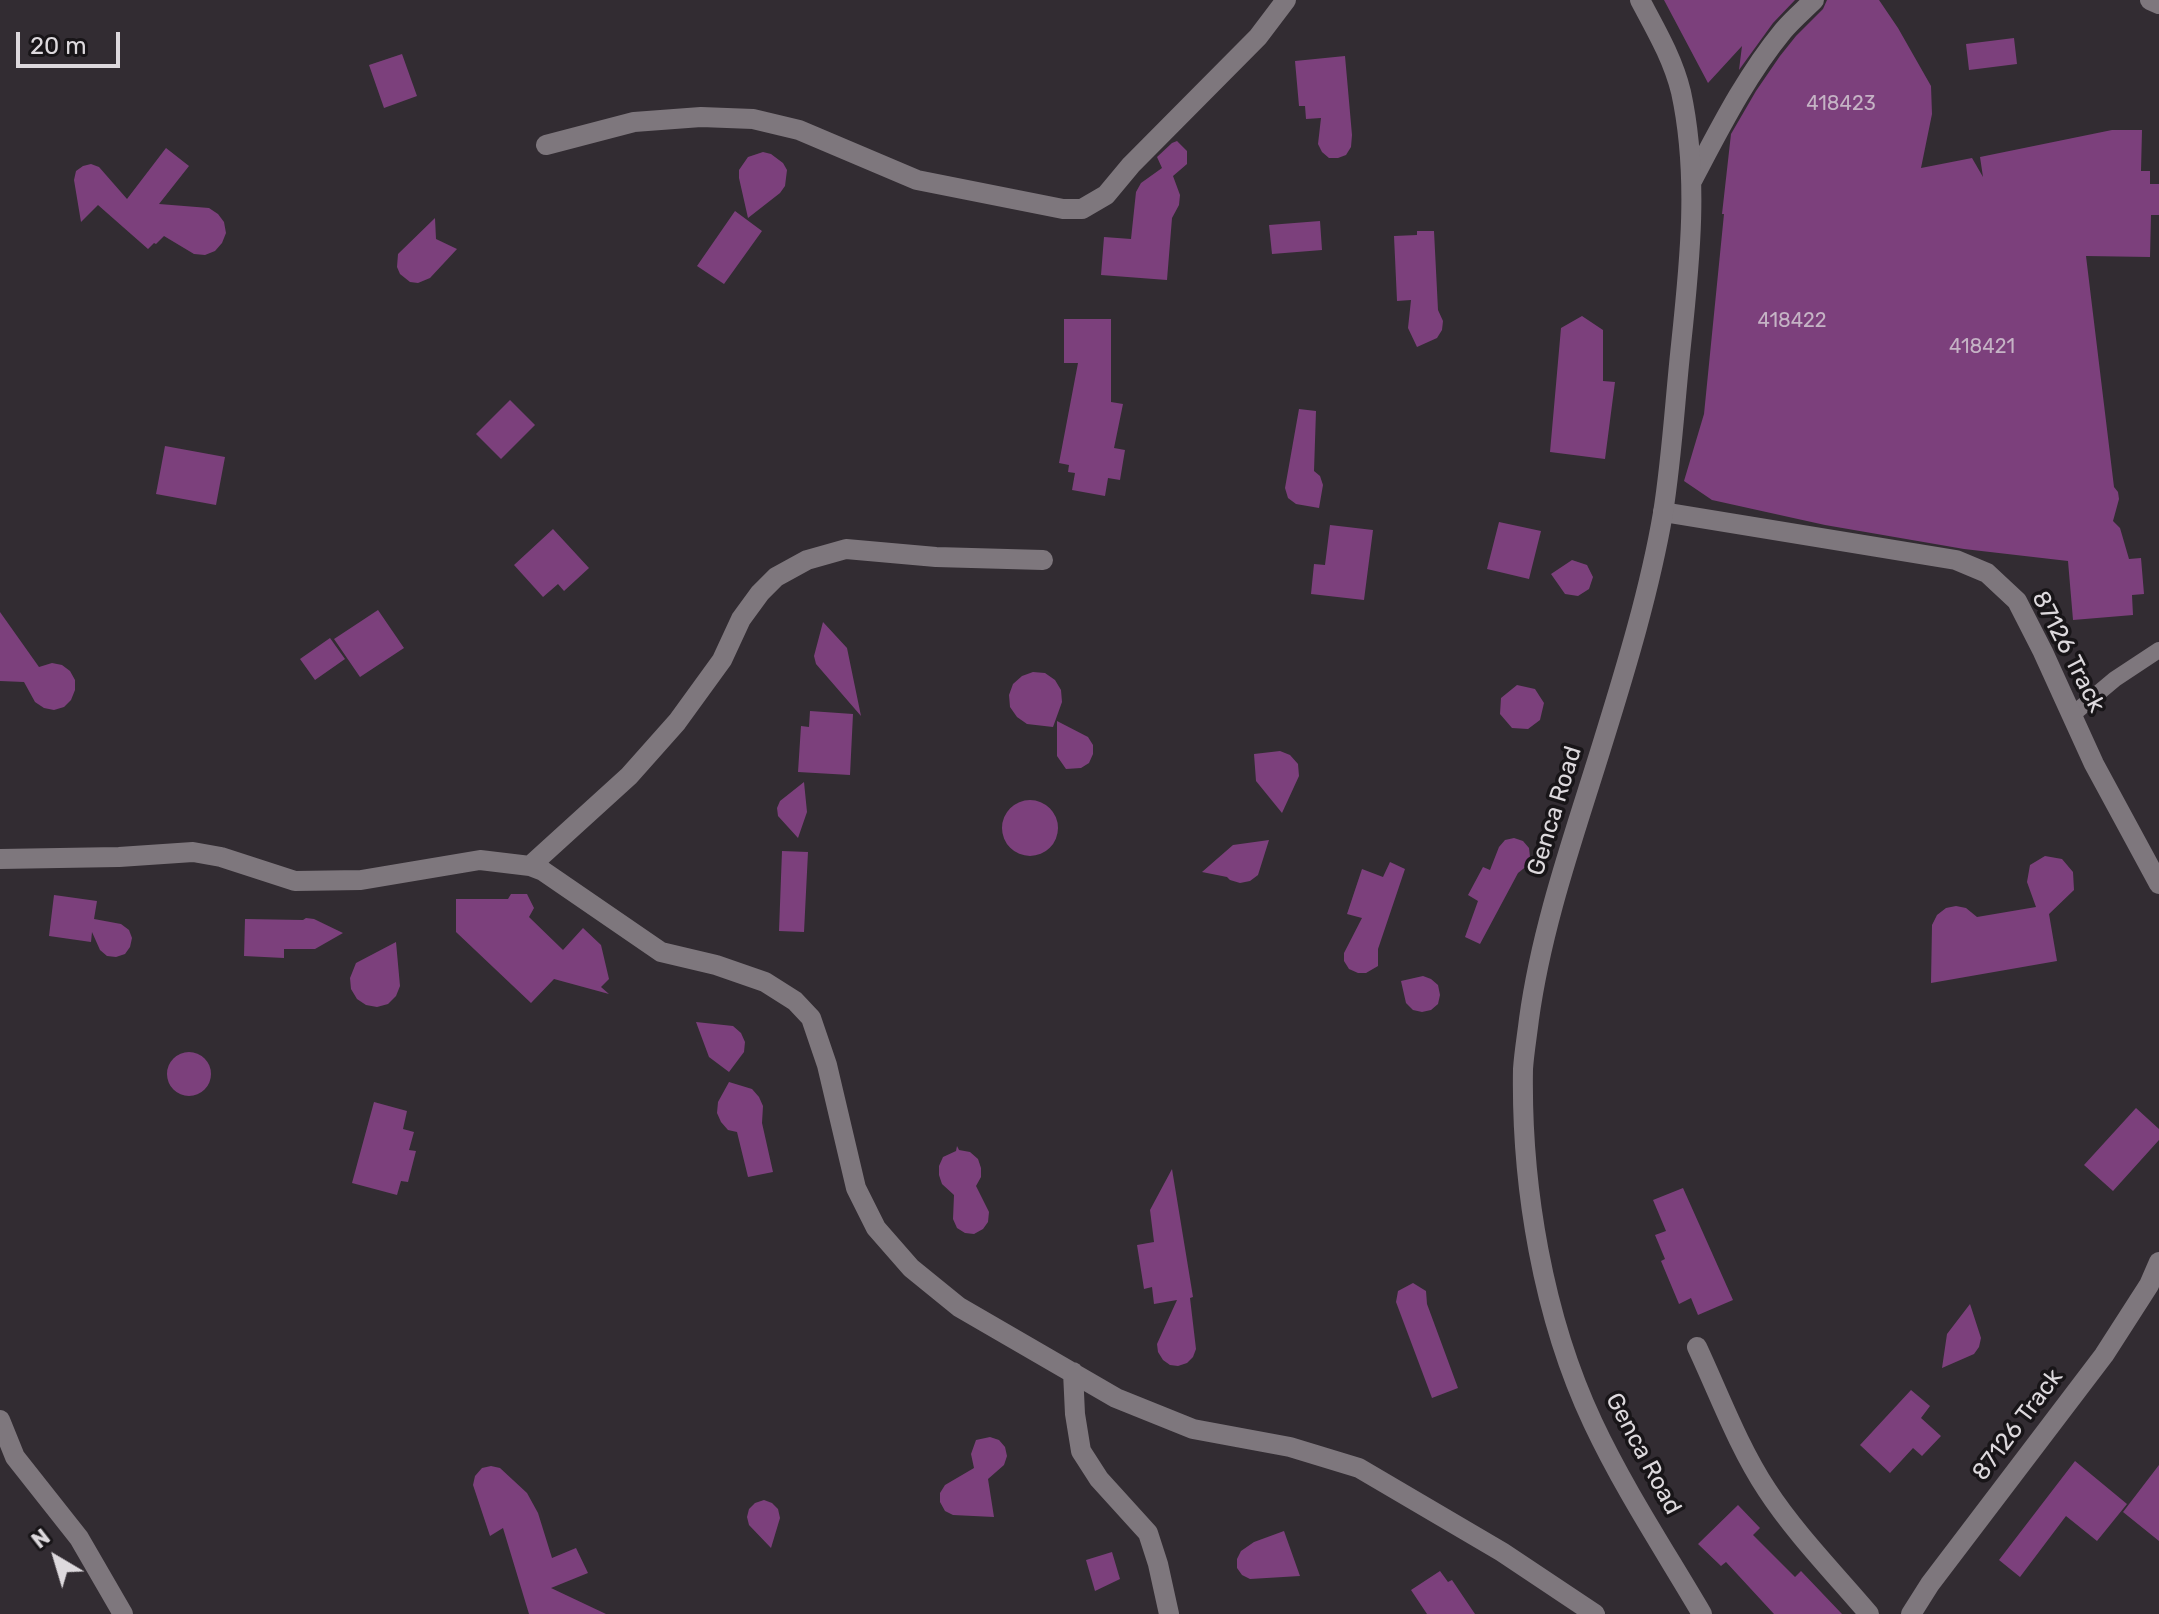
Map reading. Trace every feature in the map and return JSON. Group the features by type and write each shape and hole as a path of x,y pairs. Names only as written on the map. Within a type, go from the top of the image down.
{"street":[{"path":"546,145 634,122 701,117 753,119 799,130 917,180 1063,209 1082,209 1106,195 1131,165 1258,37 1286,0"},
{"name":"Genca Road","path":"1640,0 1667,51 1680,87 1688,128 1693,179 1685,307 1663,512 1605,737 1565,863 1535,978 1523,1065 1524,1146 1537,1239 1560,1332 1592,1420 1619,1474 1702,1614"},
{"path":"1693,179 1759,63 1785,28 1814,0"},
{"path":"2150,0 2159,4"},
{"name":"87126 Track","path":"1663,512 1956,560 1987,573 2017,601 2094,764 2159,884"},
{"path":"530,866 629,776 677,722 722,660 741,619 776,577 807,560 846,549 936,557 1043,560"},
{"path":"0,859 193,852 221,857 295,881 361,880 480,860 530,866 543,871 661,952 716,965 765,982 795,1001 811,1018 827,1065 856,1188 876,1228 911,1268 959,1307 1116,1398 1193,1429 1290,1447 1359,1468 1502,1552 1595,1614"},
{"name":"87126 Track","path":"1911,1614 1930,1584 2104,1355 2149,1285 2159,1262"},
{"path":"1697,1347 1735,1431 1767,1490 1869,1614"},
{"path":"1073,1372 1081,1451 1099,1479 1148,1533 1169,1614"},
{"path":"0,1420 15,1457 79,1538 123,1614"}],"lane":[{"path":"2072,715 2115,679 2159,650"}],"building":[{"path":"1664,0 1795,0 1773,23 1739,70 1742,46 1708,83"},
{"path":"1827,0 1879,0 1931,86 1932,114 1921,168 1972,158 1983,177 1980,157 2112,130 2142,130 2141,171 2150,171 2150,184 2159,184 2159,215 2151,215 2150,257 2086,256 2114,487 2119,499 2113,521 2120,528 2129,559 2141,558 2144,594 2132,595 2133,615 2073,620 2068,561 1964,549 1825,525 1712,500 1684,481 1704,414 1731,134 1780,56 1823,9"},
{"path":"2014,38 2017,64 1969,70 1966,44"},
{"path":"402,54 417,96 384,108 369,65"},
{"path":"1345,56 1351,147 1346,155 1329,158 1318,144 1321,118 1306,119 1305,106 1299,106 1295,61"},
{"path":"1177,141 1187,151 1187,164 1173,176 1180,195 1172,218 1167,280 1101,275 1104,237 1131,239 1136,192 1141,183 1162,168 1157,157"},
{"path":"166,148 189,166 159,204 209,208 218,214 224,222 226,233 215,251 205,255 194,254 164,236 148,249 98,205 81,222 74,180 76,171 91,164 99,167 127,199"},
{"path":"763,152 783,163 787,170 785,186 748,218 739,170 748,157"},
{"path":"735,211 762,231 724,284 697,266"},
{"path":"435,218 436,239 457,249 430,278 418,283 410,282 397,267 398,254"},
{"path":"1320,221 1322,250 1272,254 1269,225"},
{"path":"1417,231 1434,231 1438,310 1443,321 1437,338 1417,347 1408,328 1411,300 1397,301 1394,236 1417,235"},
{"path":"1582,316 1603,330 1603,381 1615,382 1605,459 1550,452 1561,328"},
{"path":"1064,319 1111,319 1111,402 1123,404 1114,448 1125,450 1120,480 1108,478 1105,496 1072,490 1075,473 1068,472 1069,465 1059,463 1078,363 1064,363"},
{"path":"510,400 535,425 501,459 476,434"},
{"path":"1299,409 1316,411 1314,471 1323,485 1319,508 1296,504 1288,498 1285,488"},
{"path":"165,446 225,457 216,505 156,494"},
{"path":"1499,522 1541,531 1529,579 1487,569"},
{"path":"1330,525 1373,530 1364,600 1311,594 1314,564 1325,565"},
{"path":"553,529 589,568 564,591 558,584 543,597 514,565"},
{"path":"1572,560 1587,565 1593,577 1589,589 1578,596 1565,594 1551,574"},
{"path":"378,610 404,648 360,677 334,639"},
{"path":"0,612 39,667 52,663 70,671 75,680 75,690 64,707 54,710 44,708 35,702 24,682 0,681"},
{"path":"823,622 847,648 861,716 816,664 814,656"},
{"path":"330,638 345,659 315,680 300,659"},
{"path":"1033,672 1045,673 1055,680 1061,690 1062,702 1053,727 1027,724 1010,707 1009,695 1013,684"},
{"path":"1517,685 1535,689 1544,703 1540,720 1528,729 1512,728 1500,714 1501,698"},
{"path":"810,711 853,714 850,775 798,772 801,726 809,727"},
{"path":"1057,721 1088,737 1093,745 1089,763 1081,768 1066,769 1057,756"},
{"path":"1280,751 1290,755 1298,764 1299,776 1282,813 1256,781 1254,754"},
{"path":"804,782 807,812 798,838 778,816 777,808 780,801"},
{"path":"1030,800 1050,808 1058,828 1050,848 1030,856 1010,848 1002,828 1010,808"},
{"path":"1514,838 1523,841 1529,848 1528,865 1518,873 1480,944 1465,937 1478,901 1468,895 1483,867 1490,870 1499,847 1505,840"},
{"path":"1269,840 1258,875 1250,881 1240,883 1202,872 1233,845"},
{"path":"782,851 808,852 804,932 779,931"},
{"path":"2045,856 2062,859 2073,872 2074,890 2049,914 2057,961 1931,983 1932,925 1937,915 1946,908 1956,906 1966,908 1977,917 2036,907 2027,882 2030,865"},
{"path":"1390,862 1405,869 1378,949 1378,966 1366,973 1358,973 1349,969 1344,953 1362,918 1347,914 1362,869 1383,877"},
{"path":"511,894 527,894 534,908 529,917 563,950 583,928 601,945 609,979 601,987 609,994 554,979 531,1003 456,932 456,899 508,899"},
{"path":"54,895 97,901 94,919 121,924 129,930 132,938 125,954 107,956 100,950 92,932 91,942 49,936"},
{"path":"306,918 343,933 315,949 284,949 284,958 244,956 245,919"},
{"path":"396,942 400,986 396,996 388,1004 377,1007 366,1005 357,999 351,989 350,978 356,963"},
{"path":"1423,976 1438,985 1440,995 1438,1004 1422,1012 1413,1010 1406,1003 1401,981"},
{"path":"696,1022 733,1026 741,1033 745,1042 744,1052 729,1072 709,1057"},
{"path":"189,1052 205,1058 211,1074 205,1090 189,1096 173,1090 167,1074 173,1058"},
{"path":"729,1082 752,1089 759,1097 773,1172 748,1177 737,1132 728,1130 721,1122 717,1113 718,1102"},
{"path":"374,1102 407,1111 403,1129 414,1132 409,1150 416,1151 408,1182 401,1181 397,1195 352,1183"},
{"path":"2136,1108 2159,1129 2159,1140 2113,1191 2084,1165"},
{"path":"957,1146 978,1159 981,1168 981,1177 976,1186 989,1212 988,1222 974,1234 957,1228 953,1219 954,1195 942,1184 939,1175 943,1157 956,1151"},
{"path":"1172,1169 1193,1297 1190,1298 1196,1349 1187,1363 1178,1366 1163,1360 1157,1344 1177,1300 1154,1304 1152,1287 1144,1289 1137,1245 1154,1242 1150,1210"},
{"path":"1683,1188 1733,1300 1698,1315 1691,1298 1679,1304 1661,1261 1665,1259 1655,1235 1666,1231 1653,1200"},
{"path":"1413,1283 1426,1291 1427,1304 1458,1388 1432,1398 1396,1302 1398,1291"},
{"path":"1970,1304 1981,1338 1979,1347 1974,1354 1942,1368 1947,1334"},
{"path":"1911,1390 1930,1406 1921,1418 1941,1436 1922,1456 1913,1448 1890,1473 1860,1445"},
{"path":"990,1437 999,1440 1007,1456 1004,1465 988,1479 994,1517 953,1515 945,1511 940,1502 940,1493 945,1485 974,1468 971,1454 976,1440"},
{"path":"2075,1461 2127,1504 2097,1541 2066,1516 2020,1577 1999,1560"},
{"path":"2159,1465 2159,1541 2123,1512"},
{"path":"482,1468 500,1468 527,1493 538,1513 552,1558 576,1548 588,1573 551,1588 606,1614 529,1614 503,1528 490,1536 473,1485 475,1476"},
{"path":"764,1500 778,1509 780,1518 771,1548 749,1525 747,1517 755,1503"},
{"path":"1738,1505 1760,1528 1753,1535 1795,1577 1801,1571 1842,1614 1774,1614 1726,1562 1721,1566 1698,1544"},
{"path":"1284,1531 1300,1576 1250,1579 1242,1575 1237,1568 1241,1551 1254,1542"},
{"path":"1112,1552 1120,1579 1095,1591 1086,1560"},
{"path":"1440,1571 1448,1582 1452,1580 1475,1614 1427,1614 1411,1590"}]}
